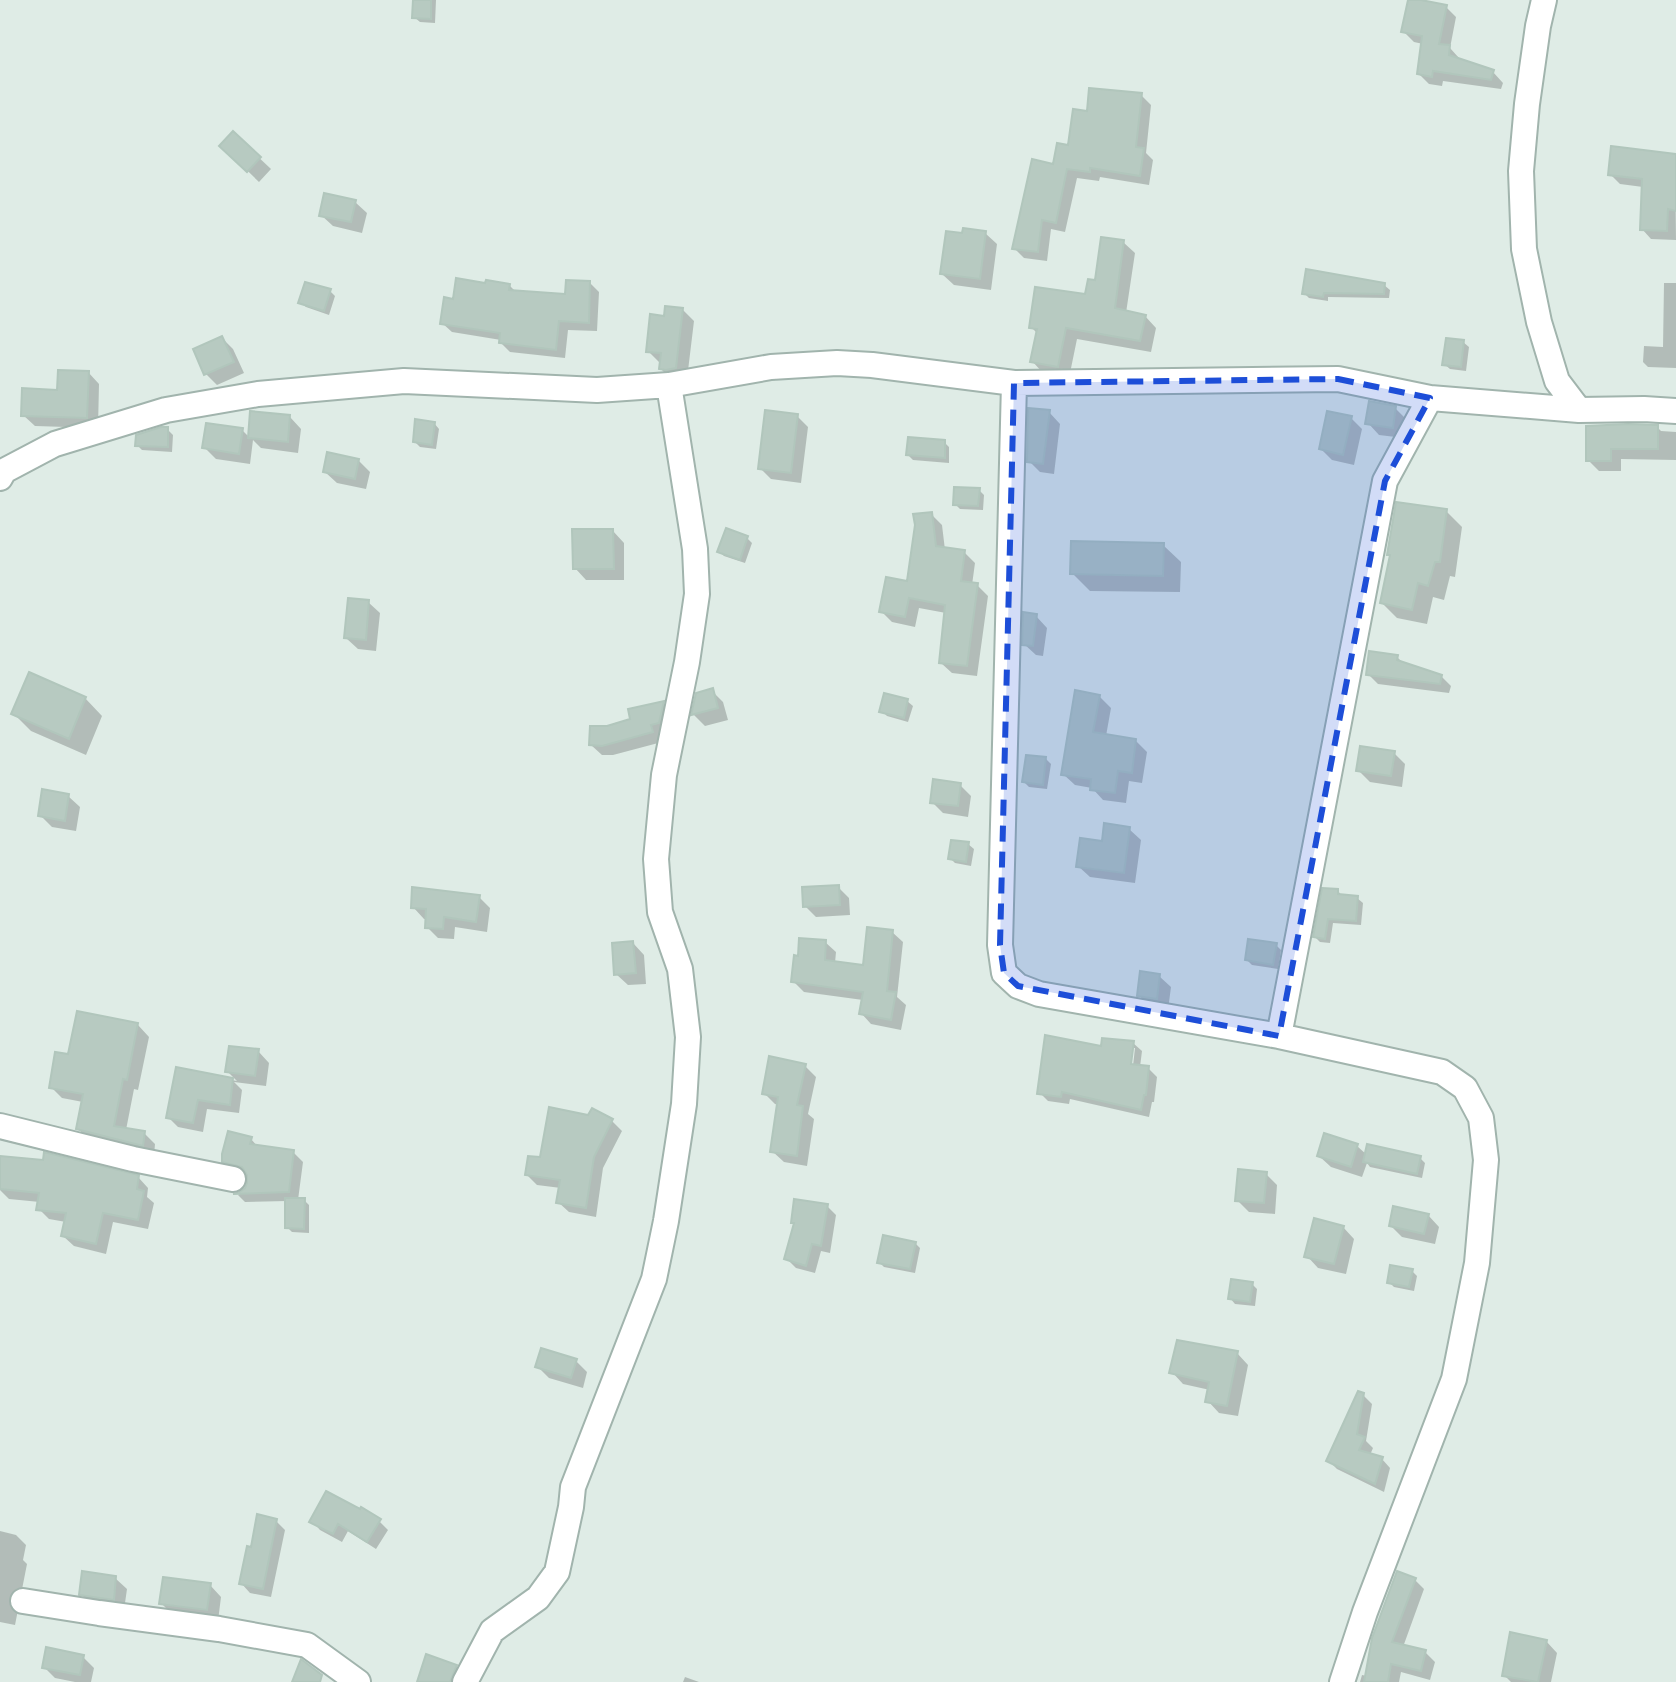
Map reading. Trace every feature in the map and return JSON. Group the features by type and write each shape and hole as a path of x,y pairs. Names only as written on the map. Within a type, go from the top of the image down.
{"street":[{"path":"1544,0 1527,104 1521,171 1524,249 1539,322 1557,381 1579,410"},
{"path":"0,478 4,471 55,444 166,410 258,394 404,381 597,390 669,385 771,367 837,363 887,366 1014,383 1338,379 1430,398 1579,410 1676,411"},
{"path":"1014,383 1000,945 1004,973 1018,986 1039,994 1279,1036 1442,1072 1465,1088 1481,1118 1486,1160 1477,1263 1454,1379 1365,1612 1342,1682"},
{"path":"465,1682 492,1631 538,1598 557,1572 573,1487 654,1279 669,1206 684,1104 688,1037 680,969 660,912 656,859 664,775 697,594 695,549 669,385"},
{"path":"1279,1036 1385,481 1430,398"},
{"path":"0,1126 133,1159 233,1179"},
{"path":"23,1601 307,1645 358,1682"}],"highlighted area":[{"path":"1338,379 1430,398 1385,481 1279,1036 1018,986 1004,973 1000,945 1014,383"}],"building":[{"path":"413,0 431,0 431,19 412,18"},
{"path":"1408,0 1447,5 1439,44 1450,45 1449,55 1494,70 1491,80 1433,71 1432,77 1417,74 1422,36 1401,32"},
{"path":"1089,88 1142,93 1136,147 1144,148 1140,176 1090,168 1090,172 1067,169 1056,223 1042,220 1038,252 1012,249 1032,159 1053,164 1057,143 1068,145 1073,109 1087,111"},
{"path":"233,131 261,157 247,172 219,146"},
{"path":"1611,146 1676,154 1676,211 1668,209 1667,231 1640,230 1642,179 1608,175"},
{"path":"324,193 356,200 351,222 319,216"},
{"path":"963,228 986,231 980,279 940,274 946,231 962,233"},
{"path":"1101,237 1124,240 1115,308 1146,315 1140,341 1066,328 1058,367 1030,362 1037,329 1029,328 1035,287 1085,294 1088,279 1095,280"},
{"path":"1306,269 1385,283 1384,294 1324,293 1323,297 1302,294"},
{"path":"456,278 510,284 509,290 565,294 566,280 590,281 589,323 559,321 556,350 499,343 500,333 440,324 444,297 453,299"},
{"path":"305,282 331,289 324,311 298,303"},
{"path":"665,306 683,308 676,368 666,370 659,369 661,353 646,352 650,314 664,316"},
{"path":"222,336 234,362 204,375 193,349"},
{"path":"1446,338 1464,340 1461,367 1442,365"},
{"path":"58,370 89,371 87,418 21,416 22,388 57,390"},
{"path":"1369,401 1396,406 1393,428 1365,424"},
{"path":"1028,408 1050,410 1043,464 1027,462"},
{"path":"765,410 798,414 791,473 758,469"},
{"path":"250,411 290,415 288,442 248,438"},
{"path":"1327,411 1352,416 1343,455 1319,449"},
{"path":"415,419 435,422 432,445 413,442"},
{"path":"206,423 243,428 239,454 202,448"},
{"path":"1658,425 1658,449 1611,449 1611,461 1586,461 1586,426"},
{"path":"168,427 168,447 135,446 136,435"},
{"path":"908,437 945,440 945,458 906,455"},
{"path":"327,452 359,459 355,479 323,472"},
{"path":"954,487 980,488 978,506 953,505"},
{"path":"1396,502 1447,509 1440,562 1435,562 1428,586 1418,583 1412,610 1380,603"},
{"path":"932,512 936,546 965,550 961,581 978,583 967,666 939,663 945,605 909,598 905,617 879,612 886,577 907,581 915,525 913,514"},
{"path":"726,528 748,536 740,560 717,552"},
{"path":"572,529 613,529 614,569 573,569"},
{"path":"1071,541 1164,543 1163,576 1070,574"},
{"path":"348,598 369,600 366,640 344,638"},
{"path":"1023,612 1037,614 1033,646 1022,645"},
{"path":"1369,651 1398,655 1397,660 1442,675 1440,684 1366,675"},
{"path":"29,672 86,697 69,739 11,714"},
{"path":"713,688 718,708 691,715 696,693"},
{"path":"1075,690 1100,695 1093,732 1136,739 1132,773 1118,771 1115,793 1090,790 1091,779 1061,775"},
{"path":"884,693 908,699 904,718 879,712"},
{"path":"664,701 659,723 651,725 653,732 602,746 589,745 590,726 607,726 630,719 628,709"},
{"path":"1360,746 1395,751 1391,776 1356,771"},
{"path":"1026,755 1046,757 1043,785 1022,782"},
{"path":"933,779 961,783 958,806 930,803"},
{"path":"42,789 69,794 65,821 38,816"},
{"path":"1104,823 1130,827 1124,873 1076,867 1080,838 1102,841"},
{"path":"951,840 969,842 966,862 948,859"},
{"path":"839,885 840,905 803,907 802,887"},
{"path":"412,887 480,895 476,922 444,917 443,929 425,928 426,909 411,908"},
{"path":"1322,888 1338,889 1338,894 1358,896 1356,921 1328,919 1325,939 1313,937"},
{"path":"867,927 893,930 887,991 896,992 891,1020 859,1014 863,992 791,982 799,938 826,940 825,960 863,965"},
{"path":"1248,939 1277,943 1273,965 1245,960"},
{"path":"633,941 636,973 614,975 612,943"},
{"path":"1140,971 1160,974 1157,999 1137,996"},
{"path":"77,1011 138,1023 114,1126 145,1131 143,1146 76,1129 83,1094 49,1088 55,1052 68,1054"},
{"path":"1045,1035 1101,1046 1102,1038 1134,1041 1131,1064 1149,1066 1141,1110 1062,1092 1061,1097 1037,1094"},
{"path":"229,1046 259,1049 255,1076 225,1072"},
{"path":"769,1056 806,1064 797,1105 803,1106 797,1156 770,1152 778,1097 762,1094"},
{"path":"176,1067 233,1078 230,1105 198,1100 193,1123 166,1118"},
{"path":"549,1107 588,1115 592,1108 613,1119 594,1157 586,1208 556,1203 560,1180 525,1175 528,1156 540,1157"},
{"path":"228,1131 252,1137 250,1144 294,1150 289,1192 233,1194 245,1188 247,1175 242,1167 222,1162"},
{"path":"1324,1133 1358,1144 1351,1167 1317,1156"},
{"path":"1367,1144 1421,1156 1417,1174 1363,1162"},
{"path":"44,1152 139,1175 137,1189 144,1191 138,1220 103,1213 96,1244 61,1236 66,1213 36,1210 39,1193 0,1189 0,1156 43,1160"},
{"path":"1238,1169 1267,1172 1264,1203 1235,1201"},
{"path":"285,1198 305,1198 304,1229 285,1228"},
{"path":"794,1199 828,1204 821,1246 812,1244 806,1266 784,1259 794,1223 791,1223"},
{"path":"1393,1206 1429,1214 1424,1234 1389,1226"},
{"path":"1314,1218 1344,1226 1334,1264 1304,1257"},
{"path":"883,1235 916,1242 910,1269 877,1263"},
{"path":"1390,1265 1413,1269 1409,1287 1387,1283"},
{"path":"1231,1279 1253,1282 1250,1302 1228,1299"},
{"path":"1177,1340 1238,1351 1227,1406 1205,1402 1209,1382 1169,1373"},
{"path":"541,1348 577,1359 571,1378 535,1367"},
{"path":"1358,1391 1364,1393 1357,1434 1365,1437 1359,1450 1383,1457 1375,1484 1326,1461"},
{"path":"326,1491 381,1519 367,1542 338,1524 333,1534 309,1522"},
{"path":"257,1514 277,1519 263,1589 239,1584 247,1546 251,1547"},
{"path":"82,1571 116,1576 114,1600 79,1595"},
{"path":"1397,1571 1416,1578 1392,1642 1426,1650 1421,1671 1391,1664 1388,1682 1364,1682 1372,1638"},
{"path":"163,1577 211,1583 207,1610 159,1604"},
{"path":"1510,1632 1547,1640 1538,1682 1502,1676"},
{"path":"46,1647 84,1655 80,1675 42,1668"},
{"path":"426,1654 457,1665 450,1682 417,1682"},
{"path":"301,1659 322,1675 320,1682 292,1682"}]}
